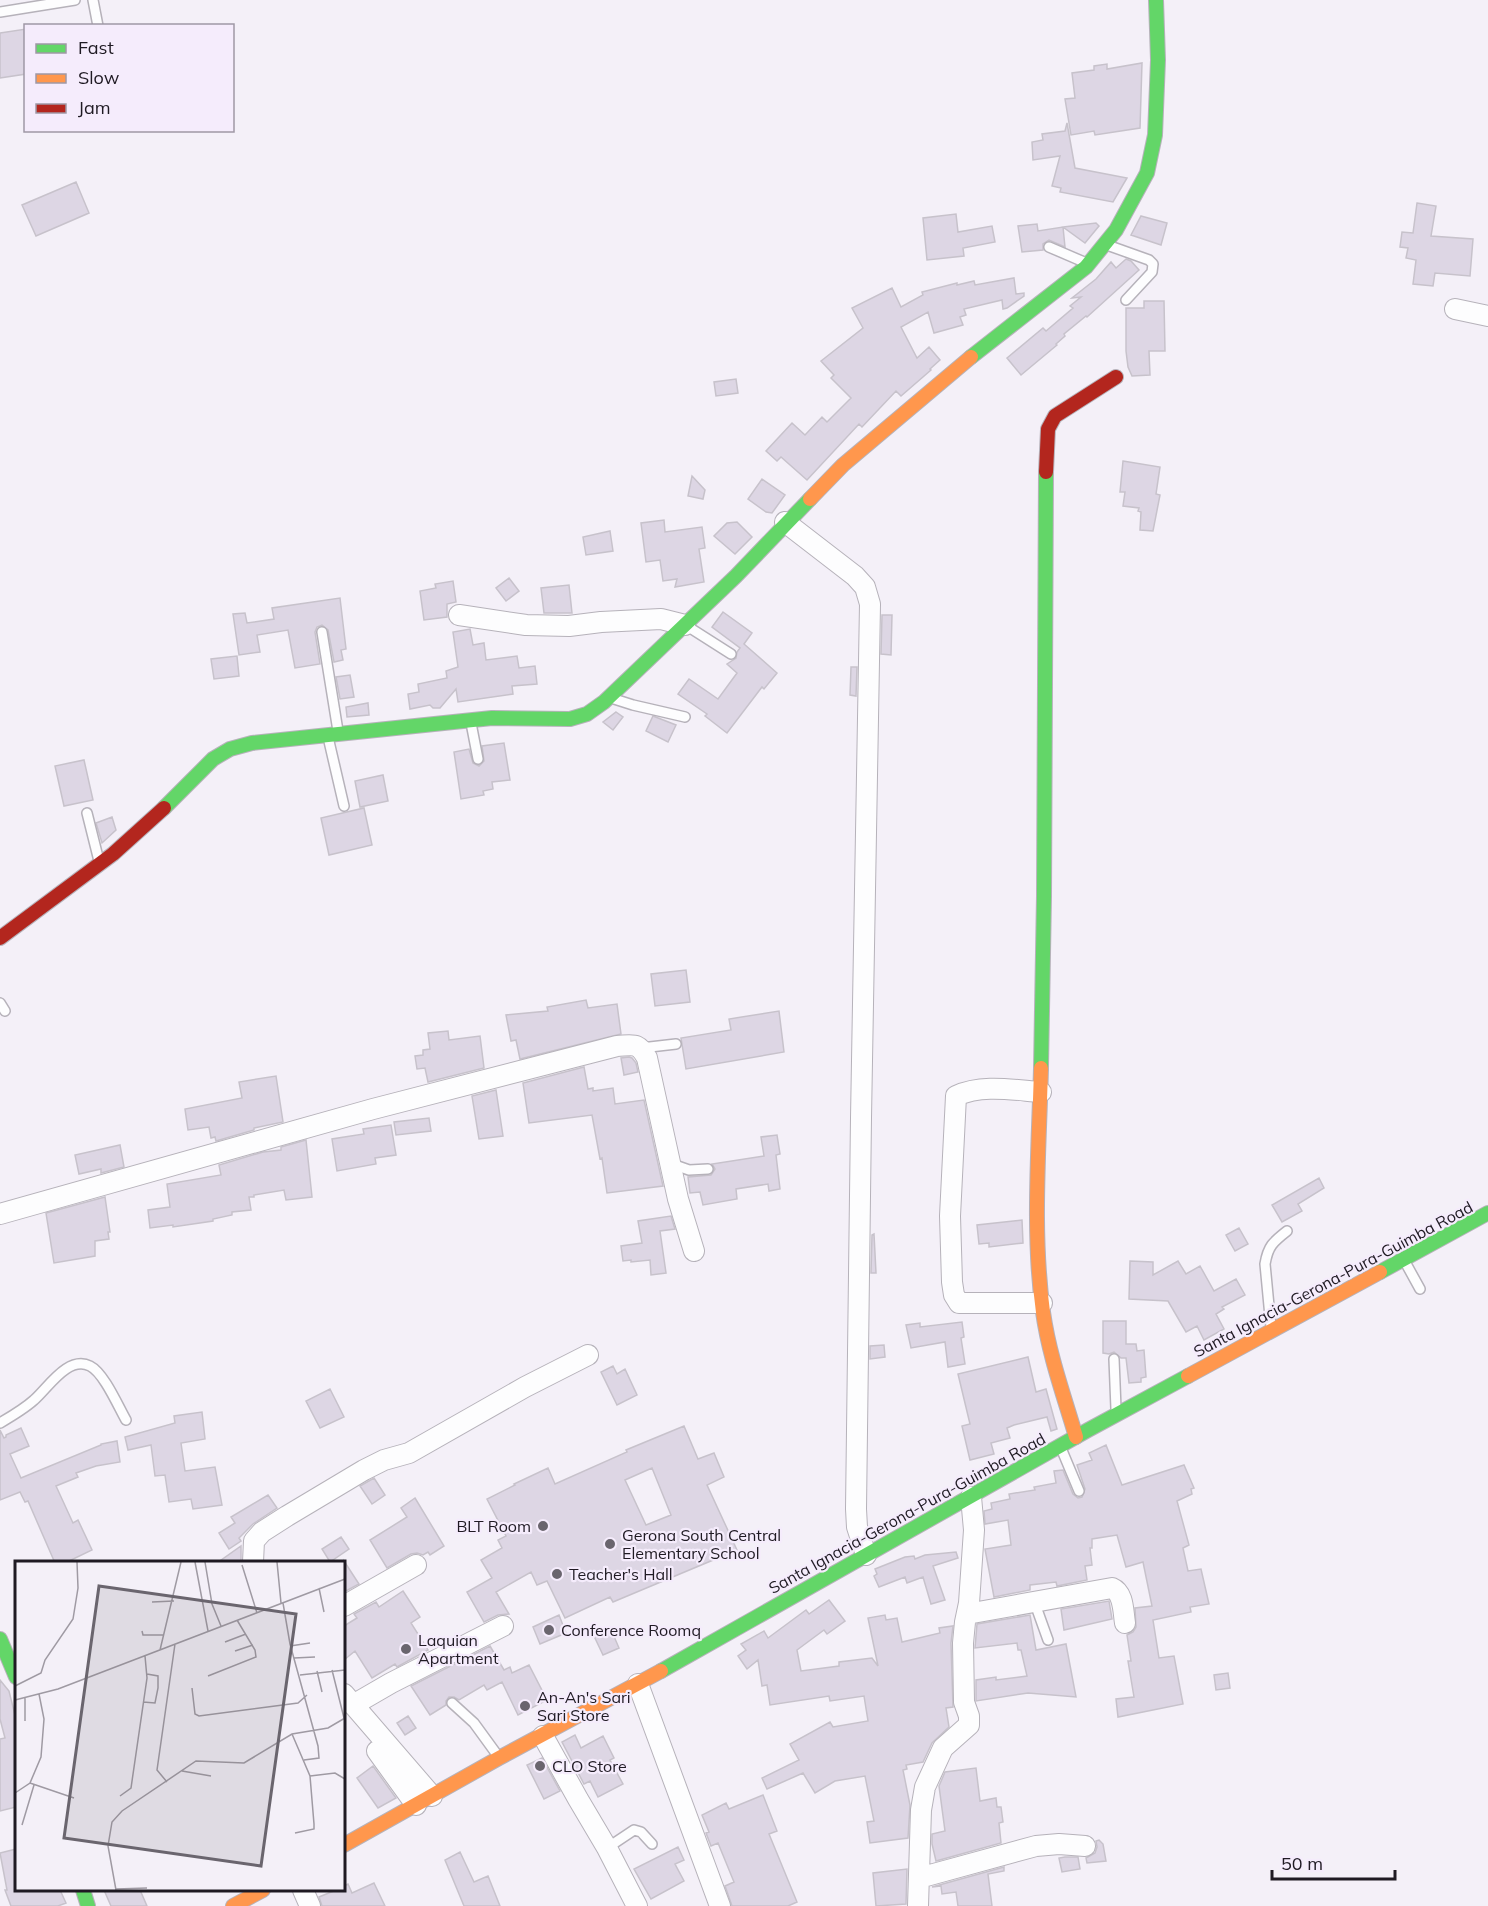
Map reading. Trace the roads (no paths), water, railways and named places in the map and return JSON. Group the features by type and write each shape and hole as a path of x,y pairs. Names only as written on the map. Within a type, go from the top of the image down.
{"street":[{"path":"0,938 100,863 159,813 213,759 230,748 252,743 492,718 570,719 587,714 609,698 736,576 785,522 843,465 996,336 1055,292 1089,263 1116,230 1147,173 1153,145 1158,60 1156,0"},
{"path":"1455,309 1488,316"},
{"path":"1076,1437 1051,1352 1042,1303 1038,1215 1048,429 1055,416 1116,377"},
{"path":"785,522 855,576 865,587 870,604 856,1509 857,1527 866,1555"},
{"path":"459,615 526,626 569,626 662,619 685,625"},
{"path":"0,1214 373,1109 617,1046 636,1044 647,1058 678,1199 694,1251"},
{"path":"1041,1092 999,1089 967,1091 956,1096 950,1216 951,1282 954,1296 959,1303 1042,1303"},
{"name":"Santa Ignacia-Gerona-Pura-Guimba Road","path":"345,1844 499,1758 638,1684 1076,1437 1488,1213"},
{"path":"253,1561 254,1541 262,1532 287,1516 384,1460 409,1453 525,1387 588,1355"},
{"path":"918,1906 921,1810 925,1787 944,1748 970,1722 964,1702 963,1643 969,1602 974,1530 970,1497"},
{"path":"345,1605 416,1565"},
{"path":"967,1614 1112,1588 1120,1594 1125,1623"},
{"path":"424,1800 347,1703 503,1626"},
{"path":"6,1638 9,1670"},
{"path":"638,1684 720,1906"},
{"path":"543,1736 608,1848 637,1906"},
{"path":"919,1878 1036,1846 1059,1844 1085,1846"},
{"path":"83,1891 88,1906"},
{"path":"233,1906 261,1891"},
{"path":"303,1891 310,1906"}],"lane":[{"path":"0,12 75,0"},
{"path":"93,0 98,24"},
{"path":"1104,244 1149,260 1153,264 1152,272 1126,300"},
{"path":"1049,247 1089,263"},
{"path":"685,625 731,654"},
{"path":"322,632 333,734 344,806"},
{"path":"609,698 685,717"},
{"path":"470,720 478,759"},
{"path":"87,813 100,863"},
{"path":"641,1048 676,1044"},
{"path":"670,1163 689,1170 708,1169"},
{"path":"1271,1330 1265,1264 1271,1245 1287,1231"},
{"path":"1403,1258 1420,1289"},
{"path":"1114,1359 1116,1415"},
{"path":"0,1423 36,1399 59,1375 70,1367 80,1364 91,1366 102,1376 126,1420"},
{"path":"1060,1446 1078,1491"},
{"path":"1034,1601 1048,1640"},
{"path":"452,1703 474,1723 499,1758"},
{"path":"608,1848 634,1830 641,1832 652,1844"}],"place":[{"name":"BLT Room","path":"543,1526"},
{"name":"Gerona South Central Elementary School","path":"610,1544"},
{"name":"Teacher's Hall","path":"557,1574"},
{"name":"Conference Roomq","path":"549,1630"},
{"name":"Laquian Apartment","path":"406,1649"},
{"name":"An-An's Sari Sari Store","path":"525,1706"},
{"name":"CLO Store","path":"540,1766"}]}
